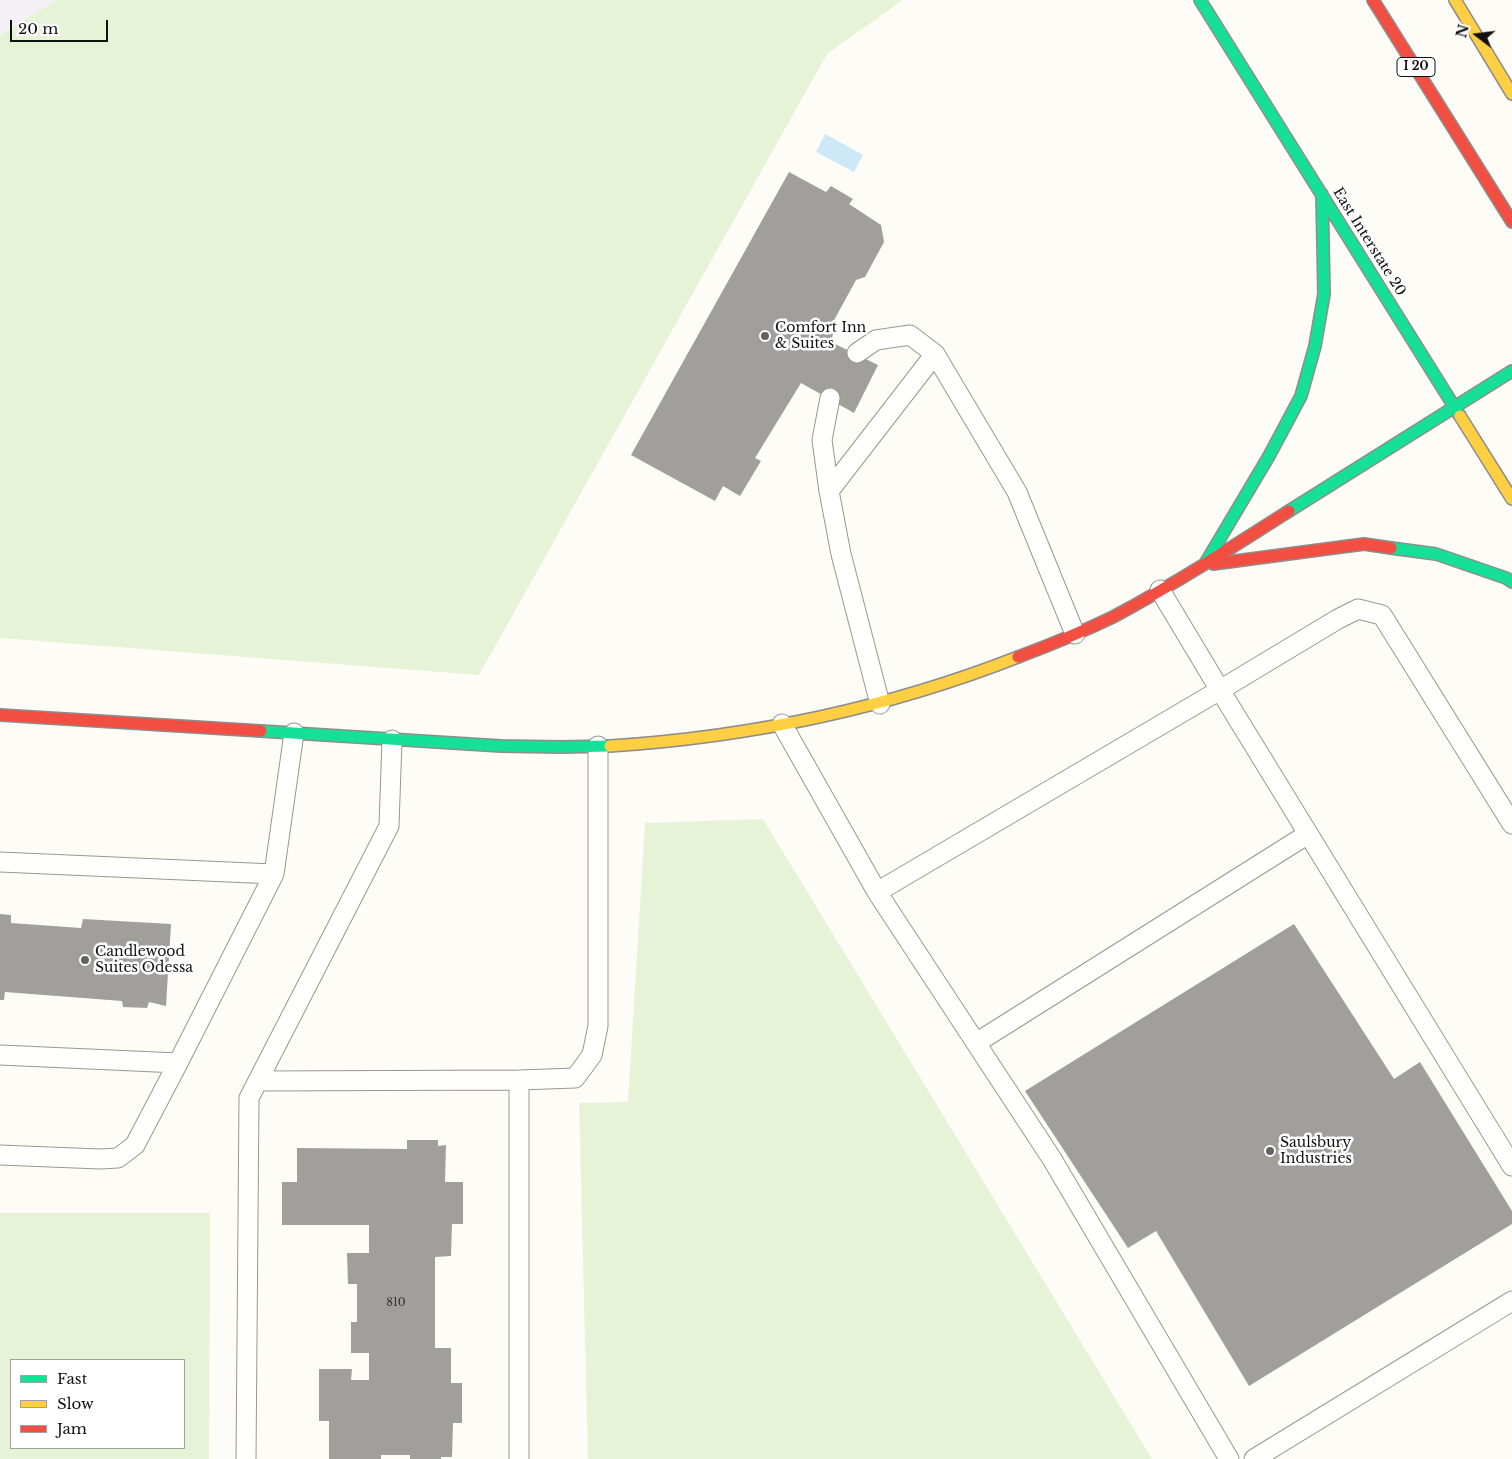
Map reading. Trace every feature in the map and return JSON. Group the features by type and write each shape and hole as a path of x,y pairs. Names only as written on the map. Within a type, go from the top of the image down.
{"main road":[{"name":"East Interstate 20","path":"1200,0 1512,499"},
{"name":"I 20","path":"1373,0 1512,222"},
{"path":"1455,0 1512,94"},
{"path":"1204,565 1269,456 1301,396 1315,346 1324,294 1322,194"},
{"path":"0,715 499,746 598,746 695,739 825,717 880,704 963,678 1075,634 1110,618 1204,565 1512,371"},
{"path":"1204,565 1364,544 1436,554 1506,578 1512,582"}],"lane":[{"path":"857,354 876,340 910,335 935,354 1016,492 1075,634"},
{"path":"829,491 935,354"},
{"path":"830,398 822,440 829,491 841,554 880,704"},
{"path":"1160,590 1512,1166"},
{"path":"877,892 1338,619 1358,609 1382,616 1512,824"},
{"path":"782,724 877,892 1052,1159 1229,1459"},
{"path":"0,1155 118,1158 135,1145 274,874 294,733"},
{"path":"246,1459 249,1098 389,826 392,740"},
{"path":"258,1081 575,1078 592,1054 598,1026 598,746"},
{"path":"976,1043 1308,834"},
{"path":"0,862 274,874"},
{"path":"0,1055 178,1063"},
{"path":"519,1080 519,1459"},
{"path":"1254,1459 1512,1301"}],"shaded area":[{"path":"0,0 57,0 0,35"}],"green space":[{"path":"57,0 903,0 827,54 479,675 0,638 0,35"},
{"path":"763,819 1152,1459 588,1459 579,1103 628,1102 645,823"},
{"path":"0,1213 210,1213 209,1459 0,1459"}],"water":[{"path":"825,134 863,155 854,172 816,152"}],"building":[{"name":"Comfort Inn & Suites","path":"789,172 826,192 831,186 853,199 849,204 881,225 884,242 865,277 856,280 832,324 834,330 831,342 878,365 854,413 801,383 755,458 761,461 740,496 723,486 715,501 631,455"},
{"name":"Candlewood Suites Odessa","path":"0,914 11,915 11,923 81,928 83,919 171,924 166,1006 149,1002 147,1008 123,1007 122,1001 5,992 4,1000 0,1000"},
{"name":"Saulsbury Industries","path":"1294,924 1394,1079 1420,1062 1512,1211 1512,1224 1249,1386 1156,1231 1128,1248 1025,1091"},
{"path":"407,1140 438,1140 438,1146 446,1145 445,1182 463,1182 463,1224 452,1224 451,1256 435,1257 435,1348 451,1348 451,1383 462,1383 462,1423 453,1423 452,1457 410,1459 410,1455 381,1455 381,1459 329,1459 329,1421 319,1421 319,1369 352,1369 351,1380 369,1380 369,1353 351,1353 351,1322 357,1322 357,1284 348,1284 347,1253 369,1253 369,1225 282,1225 282,1182 297,1182 297,1148 407,1149"}],"traffic: fast":[{"path":"1200,0 1460,416"},
{"path":"1206,562 1269,456 1301,396 1315,346 1324,294 1322,194"},
{"path":"1289,511 1512,371"},
{"path":"1391,548 1436,554 1506,578 1512,582"},
{"path":"261,731 501,746 610,746"}],"traffic: slow":[{"path":"1455,0 1512,94"},
{"path":"1460,416 1512,499"},
{"path":"610,746 715,735 818,717 919,691 1018,657"}],"traffic: jam":[{"path":"1373,0 1512,222"},
{"path":"1018,657 1113,617 1180,579 1289,511"},
{"path":"1213,564 1364,544 1391,548"},
{"path":"0,715 261,731"}],"place":[{"name":"Comfort Inn & Suites","path":"765,336"},
{"name":"Candlewood Suites Odessa","path":"85,960"},
{"name":"Saulsbury Industries","path":"1270,1151"}]}
